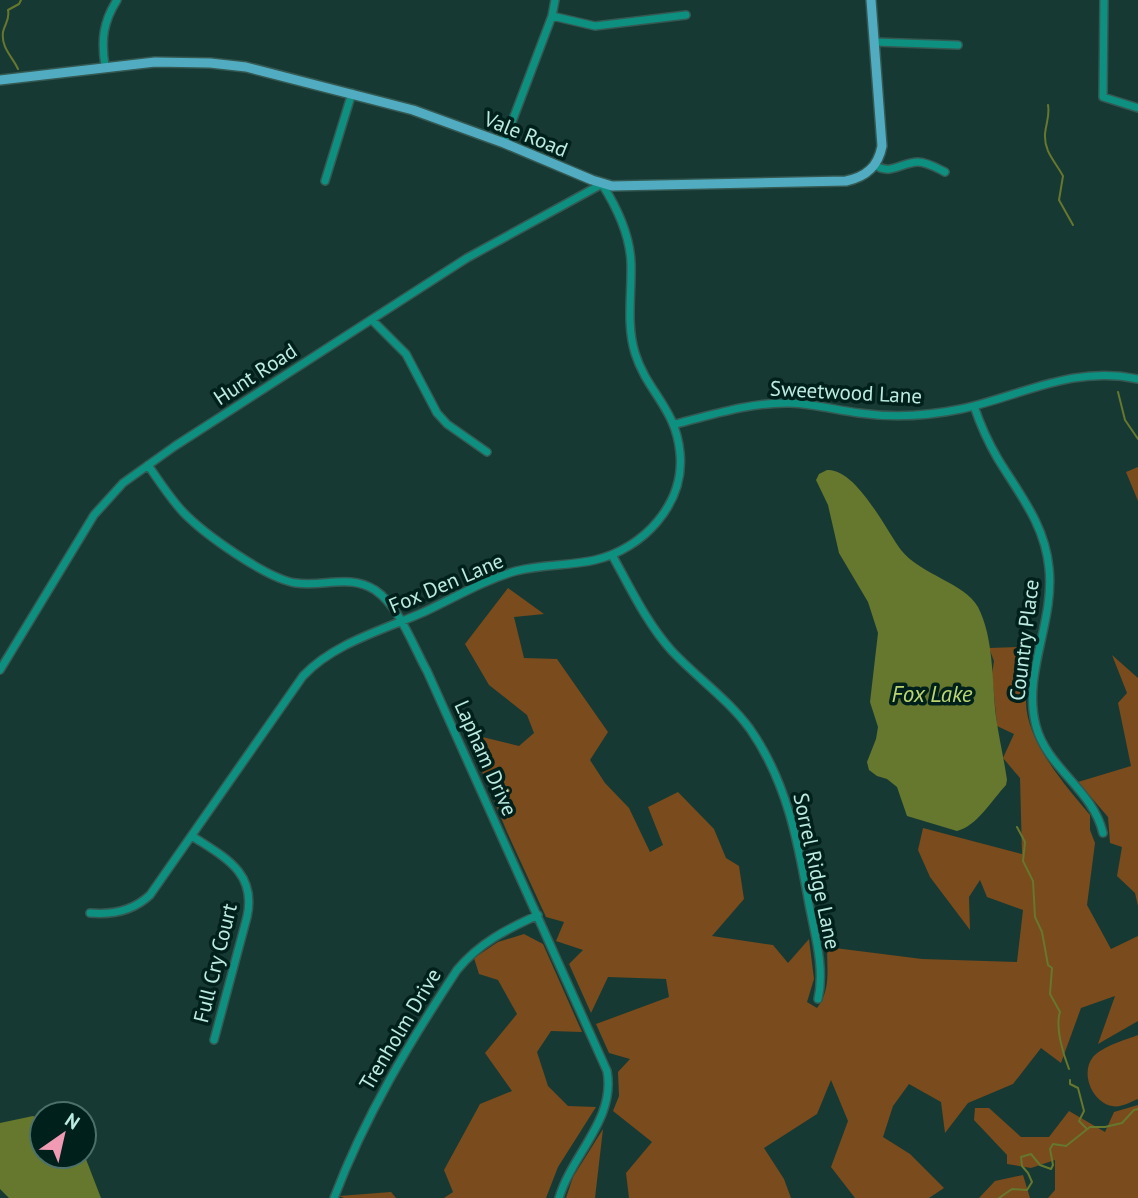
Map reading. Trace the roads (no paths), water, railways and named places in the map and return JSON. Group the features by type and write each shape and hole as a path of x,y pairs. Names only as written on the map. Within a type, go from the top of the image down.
{"main road":[{"path":"871,0 882,138 880,155 875,165"},
{"name":"Vale Road","path":"0,80 155,62 210,63 273,73 442,120 602,184 624,186 846,181 863,176 875,165"}],"street":[{"path":"105,66 102,48 104,27 117,0"},
{"path":"504,143 552,16 555,0"},
{"path":"1104,0 1103,97 1138,108"},
{"path":"552,16 595,26 686,15"},
{"path":"875,43 958,45"},
{"path":"325,181 352,93"},
{"path":"875,165 883,170 892,170 918,162 944,172"},
{"name":"Hunt Road","path":"0,670 94,515 117,489 148,465 467,258 602,184"},
{"name":"Fox Den Lane","path":"90,913 121,911 145,900 312,667 332,653 515,572 594,561 612,555 649,530 675,496 681,456 675,424 643,373 634,350 630,322 630,254 620,220 602,184"},
{"path":"372,320 406,354 437,413 447,424 487,453"},
{"name":"Sweetwood Lane","path":"675,424 739,408 780,404 806,404 855,413 897,416 933,414 974,406 1059,380 1100,376 1138,379"},
{"name":"Country Place","path":"974,406 993,451 1028,503 1046,550 1050,600 1032,686 1036,726 1049,755 1097,814 1103,832"},
{"name":"Lapham Drive","path":"148,465 187,516 258,567 293,583 359,583 381,595 400,622 427,671 604,1061 609,1082 605,1109 572,1165 559,1198"},
{"name":"Sorrel Ridge Lane","path":"612,555 633,594 665,642 738,713 775,772 791,814 801,858 818,956 821,982 818,999"},
{"name":"Full Cry Court","path":"192,836 235,866 246,883 249,897 247,917 214,1040"},
{"name":"Trenholm Drive","path":"334,1198 348,1161 380,1094 457,970 466,958 489,940 538,915"}],"water":[{"name":"Fox Lake","path":"827,470 838,472 849,479 869,502 901,550 920,566 963,591 978,607 983,619 990,646 996,717 1007,780 1006,785 978,818 957,831 907,816 897,787 869,770 867,762 878,727 870,702 878,633 868,602 839,553 828,505 816,480 819,474"},
{"path":"28,1117 28,1170 90,1170 101,1198 9,1198 0,1189 0,1123"}],"waterway":[{"path":"18,69 5,47 3,32 8,10 21,0"},
{"path":"1048,105 1046,146 1063,176 1059,200 1073,225"},
{"path":"1118,392 1125,420 1138,439"},
{"path":"1017,827 1025,842 1023,861 1033,881 1035,917 1042,932 1048,965 1052,968 1050,994 1060,1012 1059,1033 1069,1069"},
{"path":"1070,1080 1070,1084 1078,1088 1084,1111 1079,1121 1086,1128"},
{"path":"999,1198 1012,1189 1027,1190 1032,1182 1022,1166 1021,1157 1031,1154 1040,1165 1051,1169 1053,1165 1050,1149 1053,1144 1066,1146 1090,1127 1122,1123 1138,1109"}]}
